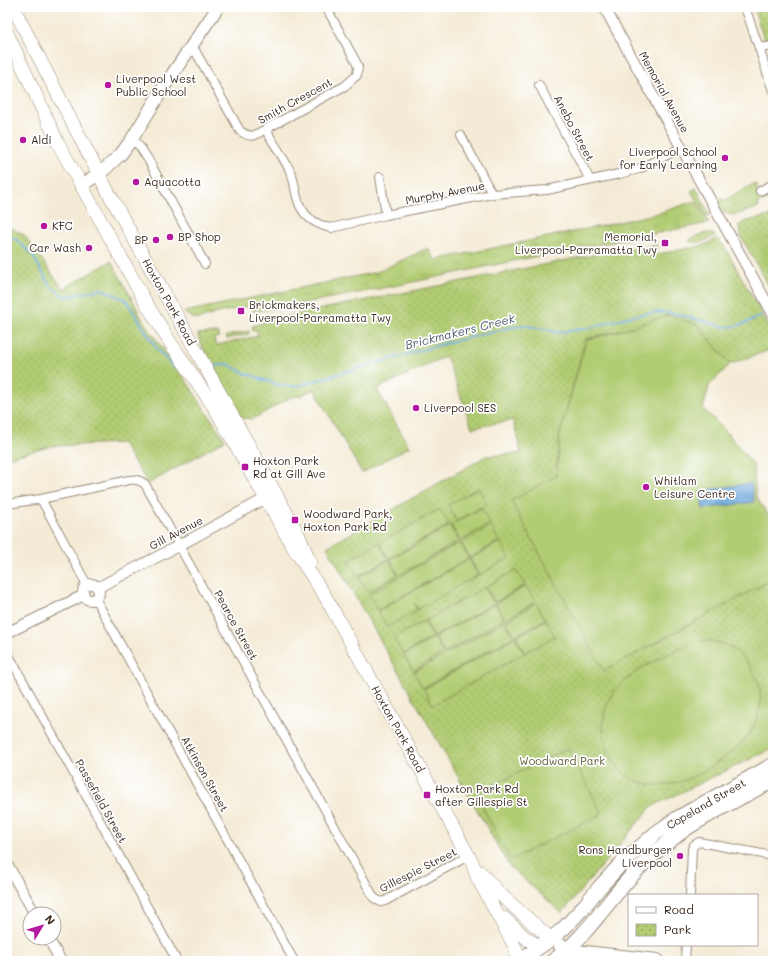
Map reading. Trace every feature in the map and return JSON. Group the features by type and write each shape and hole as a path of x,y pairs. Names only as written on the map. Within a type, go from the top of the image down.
{"highway":[{"name":"Copeland Street","path":"519,961 546,943 575,916 619,866 656,833 676,819 773,766"},
{"name":"Copeland Street","path":"564,957 633,874 663,846 681,832 704,818 773,780"},
{"path":"593,922 589,931 589,944 595,951 606,956"},
{"path":"546,943 561,946 564,957 576,952 657,961"}],"main road":[{"name":"Hoxton Park Road","path":"13,7 99,174 184,330 217,387 272,494 293,547 324,596 470,859 478,879 516,948 515,961"},
{"path":"81,186 108,167 121,154 218,7"},
{"name":"Hoxton Park Road","path":"7,33 58,143 150,310 272,494"},
{"name":"Hoxton Park Road","path":"470,859 483,876 546,943"},
{"name":"Hoxton Park Road","path":"488,898 505,919 526,938 546,943"}],"street":[{"name":"Smith Crescent","path":"192,45 240,131 251,136 255,135 345,86 357,75 358,67 356,62 326,7"},
{"name":"Memorial Avenue","path":"604,7 773,314"},
{"path":"744,7 773,91"},
{"path":"759,48 773,46"},
{"name":"Anebo Street","path":"539,86 590,180"},
{"name":"Murphy Avenue","path":"266,130 291,174 301,210 309,219 331,228 386,215 492,194 547,190 639,169 681,148"},
{"path":"461,135 492,194"},
{"path":"132,139 140,147 149,161 205,264"},
{"path":"380,177 386,215"},
{"path":"760,191 773,184"},
{"name":"Pearce Street","path":"7,504 41,499 129,480 136,479 146,484 371,894 377,900"},
{"name":"Gill Avenue","path":"96,593 272,494"},
{"path":"41,499 87,585"},
{"path":"93,584 96,593 89,599 84,596 83,590 87,585 93,584"},
{"name":"Atkinson Street","path":"96,593 294,961"},
{"path":"7,633 84,596"},
{"name":"Passefield Street","path":"7,652 177,961"},
{"path":"690,894 692,849 694,844 699,842 773,856"},
{"name":"Gillespie Street","path":"377,900 381,902 385,901 470,859"},
{"path":"7,864 31,906"},
{"path":"53,946 61,961"},
{"path":"685,961 686,946"}],"green space":[{"path":"758,7 773,7 773,38 764,39 754,9"},
{"path":"755,183 758,188 756,189 758,194 765,192 770,194 773,198 757,203 759,207 741,213 731,215 724,212 717,200 720,198 725,200"},
{"path":"696,188 710,215 706,216 691,191"},
{"path":"695,201 709,223 284,307 252,311 251,306 217,313 200,319 192,318 184,312 377,272 428,248 435,260 611,224 659,213"},
{"path":"773,215 773,293 741,237 740,227 738,226 744,222"},
{"path":"7,226 24,235 63,289 111,261 143,321 187,382 225,440 148,484 122,443 52,446 7,458"},
{"path":"705,233 714,234 715,236 700,242 690,242 690,239"},
{"name":"Woodward Park","path":"716,239 723,244 773,334 773,349 730,364 698,325 626,329 586,339 560,434 556,477 604,671 773,579 773,748 651,807 562,913 509,866 327,547 486,456 521,453 513,420 472,428 446,356 377,389 409,447 362,473 314,389 302,395 291,397 253,419 242,418 203,348 198,334 219,333 219,337 214,338 216,345 258,336 257,330 253,331 252,326 302,313 627,248 649,247 656,245 657,249 652,250 653,255 704,245"},
{"name":"Whitlam Leisure Centre","path":"669,315 698,325 730,364 709,386 703,409 723,428 753,464 756,497 773,520 773,579 604,671 511,501 556,476 560,434 586,340"},
{"path":"249,331 249,334 227,339 226,336"},
{"path":"478,488 487,504 457,521 448,505"},
{"path":"481,508 490,524 460,541 451,525"},
{"path":"440,509 449,525 389,558 380,543"},
{"path":"450,526 459,541 399,575 390,559"},
{"path":"491,526 499,541 470,558 461,543"},
{"path":"500,542 509,558 479,575 470,559"},
{"path":"379,543 388,559 358,576 349,560"},
{"path":"459,543 469,558 378,610 369,594"},
{"path":"469,559 478,575 418,609 414,603 417,610 387,627 378,611"},
{"path":"389,560 398,575 368,592 359,577"},
{"path":"516,570 525,585 495,602 486,587"},
{"path":"526,586 535,602 505,619 496,603"},
{"path":"485,587 494,603 434,637 425,621"},
{"path":"536,603 545,619 515,636 506,621"},
{"path":"495,604 504,619 444,653 435,637"},
{"path":"546,620 555,636 525,653 516,637"},
{"path":"424,621 433,637 403,654 394,638"},
{"path":"505,621 514,636 423,688 414,672"},
{"path":"515,637 524,653 433,705 424,689"},
{"path":"434,638 443,653 413,671 404,655"},
{"path":"697,641 711,641 728,646 740,655 750,667 757,679 761,698 756,722 752,730 739,746 713,765 694,776 679,782 664,785 637,781 621,770 613,760 607,748 603,721 611,696 619,686 636,672 656,660"},
{"name":"Woodward Park","path":"568,748 602,814 510,860 476,794"}],"water":[{"path":"751,483 754,502 703,509 700,491"}],"waterway":[{"name":"Brickmakers Creek","path":"7,236 14,238 32,254 50,286 65,297 102,289 126,300 157,349 174,368"},
{"name":"Brickmakers Creek","path":"214,366 228,364 242,372 278,385 297,386 443,344 524,325 561,332 590,328 631,316 661,312 682,315 724,327 743,324 762,316"}],"place":[{"name":"Liverpool West Public School","path":"108,85"},
{"name":"Aldi","path":"23,140"},
{"name":"Liverpool School for Early Learning","path":"725,158"},
{"name":"Aquacotta","path":"136,182"},
{"name":"KFC","path":"44,226"},
{"name":"BP Shop","path":"170,237"},
{"name":"BP","path":"156,240"},
{"name":"Memorial, Liverpool-Parramatta Twy","path":"665,243"},
{"name":"Car Wash","path":"89,248"},
{"name":"Brickmakers, Liverpool-Parramatta Twy","path":"241,311"},
{"name":"Liverpool SES","path":"416,408"},
{"name":"Hoxton Park Rd at Gill Ave","path":"245,467"},
{"name":"Whitlam Leisure Centre","path":"646,487"},
{"name":"Woodward Park, Hoxton Park Rd","path":"295,520"},
{"name":"Hoxton Park Rd after Gillespie St","path":"427,795"},
{"name":"Rons Handburger Liverpool","path":"680,856"}]}
